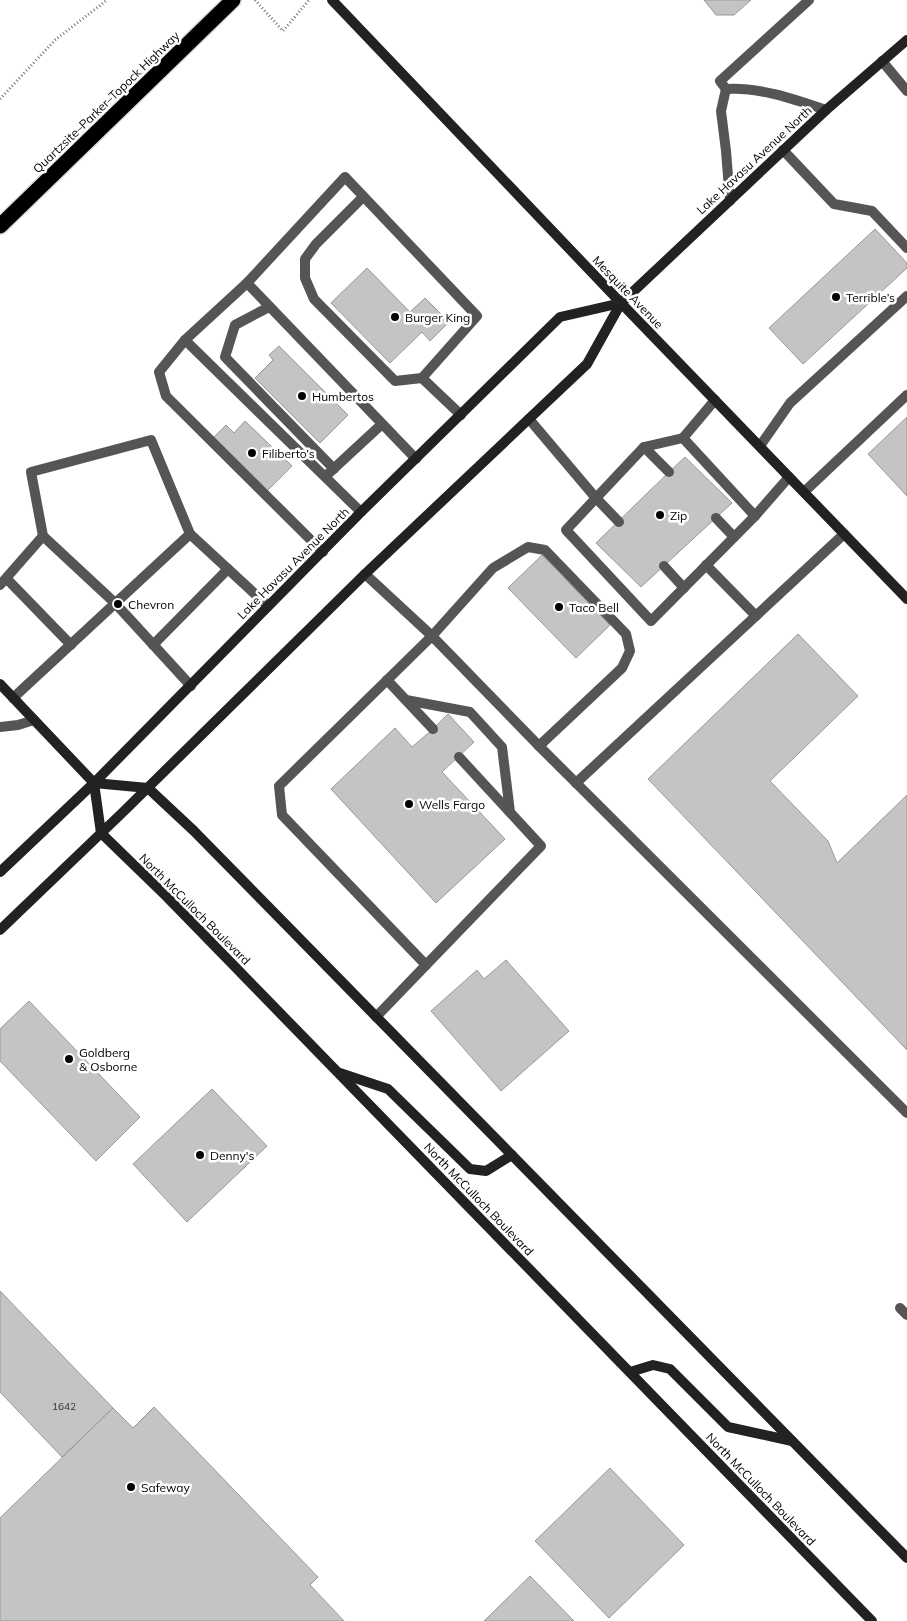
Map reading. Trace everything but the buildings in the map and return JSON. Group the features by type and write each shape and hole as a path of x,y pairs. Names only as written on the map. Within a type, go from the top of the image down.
{"highway":[{"name":"Quartzsite–Parker–Topock Highway","path":"0,226 233,0"}],"main road":[{"name":"Mesquite Avenue","path":"332,0 907,599"},
{"name":"Lake Havasu Avenue North","path":"0,930 148,788 365,574 587,364 621,303 826,110 907,40"},
{"name":"Lake Havasu Avenue North","path":"0,872 94,783 361,512 560,318 621,303"},
{"path":"0,684 94,783 101,833"},
{"path":"94,783 148,788 194,830 907,1558"},
{"name":"North McCulloch Boulevard","path":"101,833 167,897 872,1621"},
{"path":"337,1071 388,1089 470,1169 486,1171 512,1155"},
{"path":"630,1372 653,1365 670,1368 728,1426 793,1441"}],"lane":[{"path":"730,201 721,111 726,89 720,81 809,0"},
{"path":"882,61 907,91"},
{"path":"726,89 744,88 790,98 826,110"},
{"path":"783,150 834,204 872,211 907,248"},
{"path":"323,552 166,396 160,372 185,340 247,283 345,177 477,316 422,378 394,381 314,299 305,278 305,259 316,244 363,197"},
{"path":"247,283 416,459"},
{"path":"760,446 790,403 907,296"},
{"path":"269,307 236,324 224,357 334,469"},
{"path":"185,340 361,512"},
{"path":"422,378 461,414"},
{"path":"804,492 907,395"},
{"path":"715,400 684,438 644,447 566,530 651,620 755,516 789,477"},
{"path":"529,419 595,497 619,522"},
{"path":"324,477 382,424"},
{"path":"684,438 755,516"},
{"path":"191,686 115,603 43,536 31,472 151,440 190,534 268,606"},
{"path":"644,447 669,472"},
{"path":"716,518 734,537"},
{"path":"13,698 190,534"},
{"path":"576,782 844,534"},
{"path":"43,536 3,582 71,645"},
{"path":"426,965 282,815 279,786 432,636 493,568 528,547 545,550 626,634 630,650 622,668 539,746"},
{"path":"706,565 756,616"},
{"path":"664,566 684,588"},
{"path":"154,645 228,569"},
{"path":"365,574 432,636 539,746 907,1113"},
{"path":"387,680 433,729"},
{"path":"406,700 470,712 502,747 510,812"},
{"path":"0,727 18,725 34,720"},
{"path":"376,1017 542,846 458,757"}],"path":[{"path":"0,99 55,40 107,0"},
{"path":"256,0 283,30 309,0"}],"place":[{"name":"Terrible’s","path":"836,297"},
{"name":"Burger King","path":"395,317"},
{"name":"Humbertos","path":"302,396"},
{"name":"Filiberto’s","path":"252,453"},
{"name":"Zip","path":"660,515"},
{"name":"Chevron","path":"118,604"},
{"name":"Taco Bell","path":"559,607"},
{"name":"Wells Fargo","path":"409,804"},
{"name":"Goldberg & Osborne","path":"69,1059"},
{"name":"Denny's","path":"200,1155"},
{"name":"Safeway","path":"131,1487"}]}
